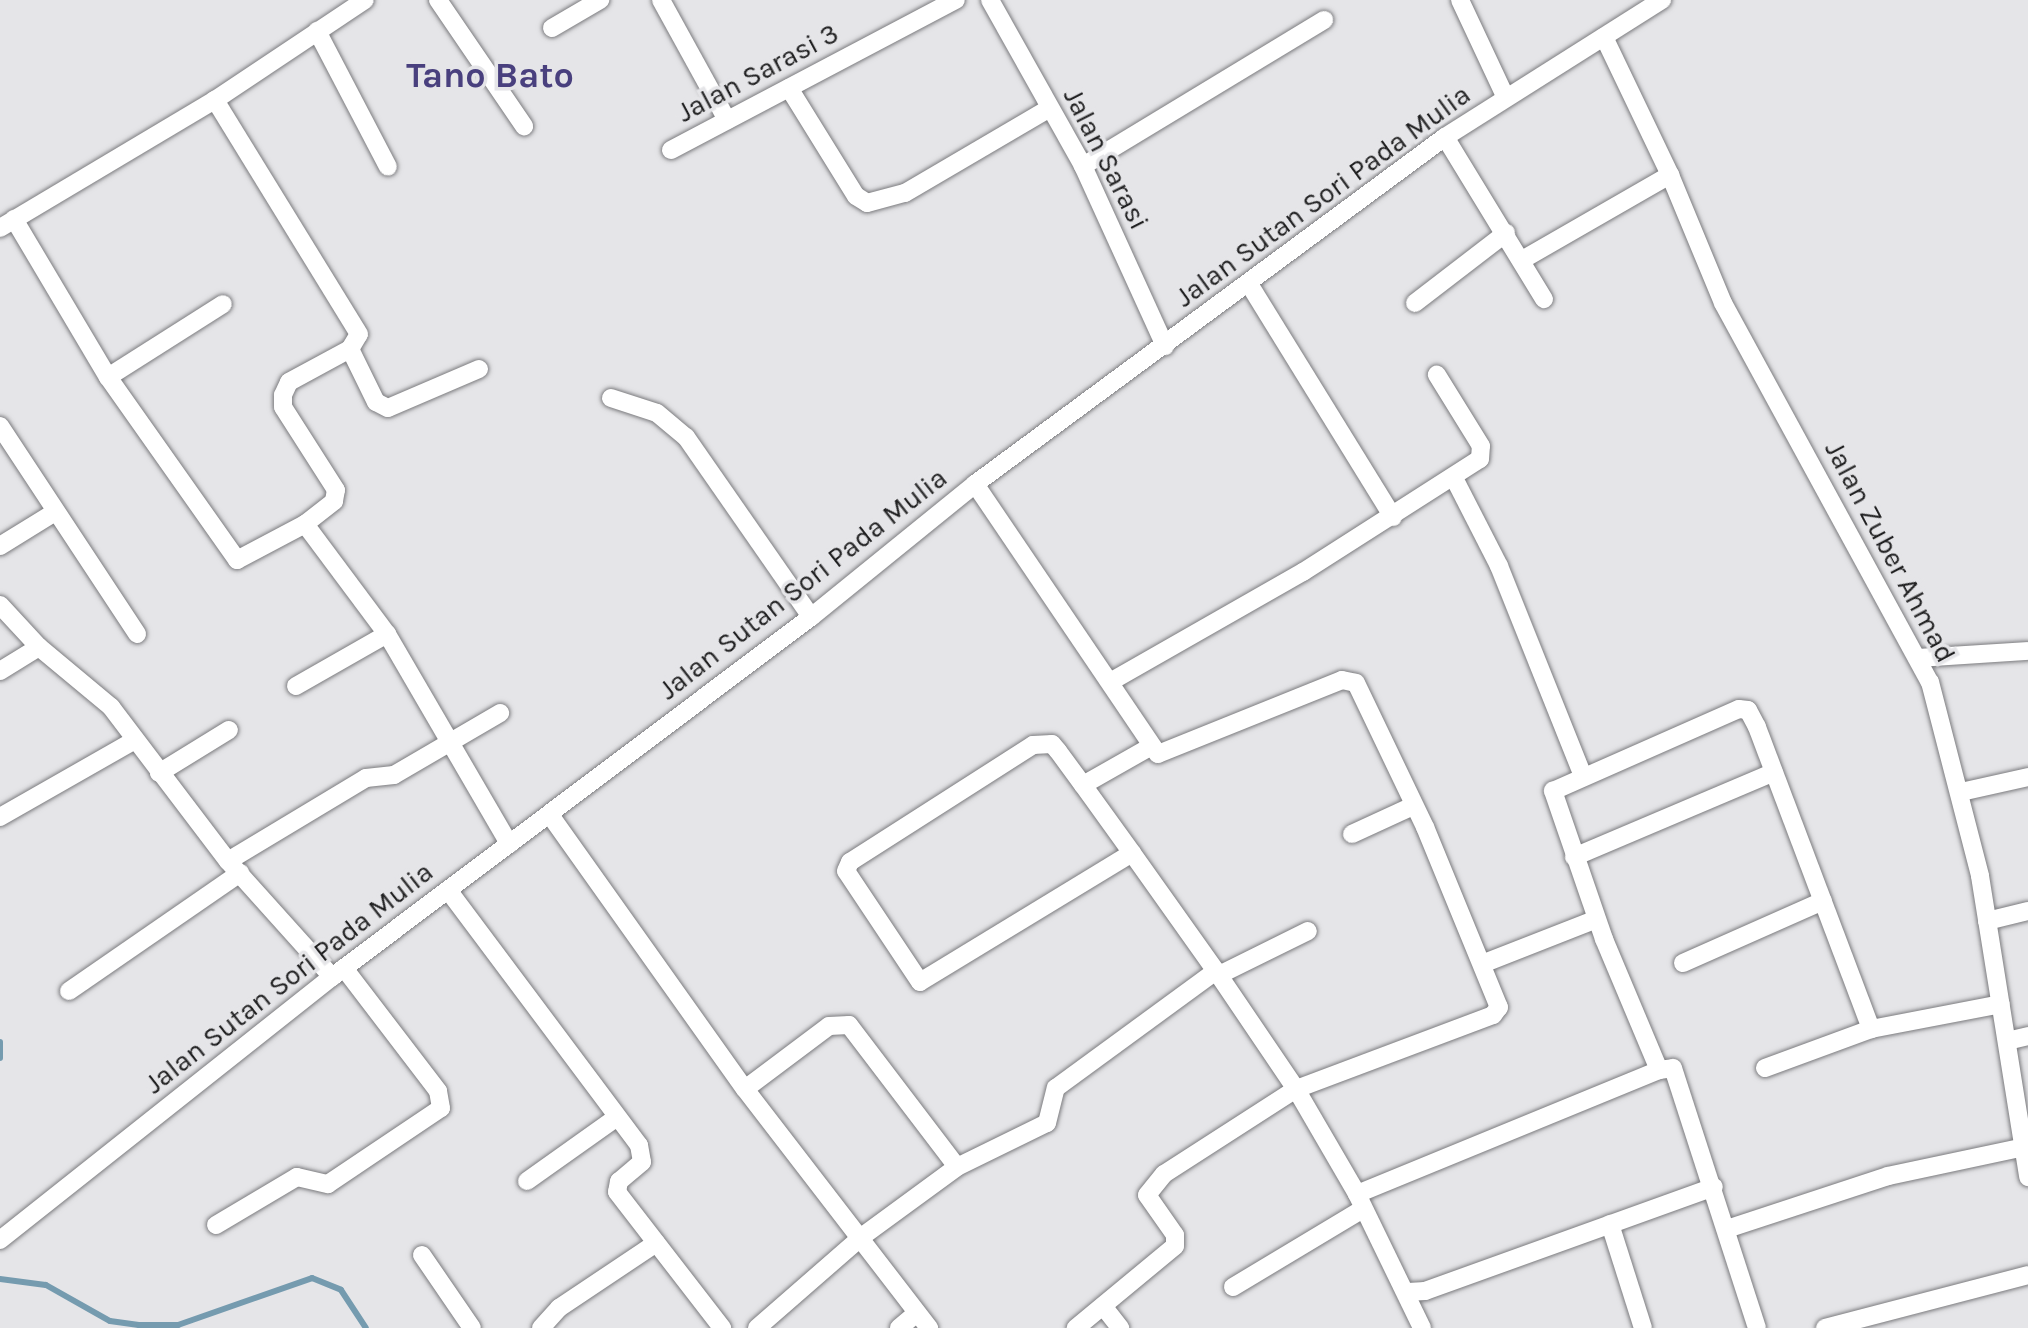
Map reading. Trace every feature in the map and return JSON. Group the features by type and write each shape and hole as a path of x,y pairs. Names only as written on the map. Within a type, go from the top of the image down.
{"street":[{"path":"215,100 344,303 359,334 350,349 289,382 283,395 283,407 336,490 334,501 305,524 237,560 108,377 7,223 215,100 365,0"},
{"path":"438,0 524,126"},
{"path":"552,28 600,0"},
{"path":"661,0 727,120"},
{"name":"Jalan Sarasi 3","path":"671,150 956,0"},
{"name":"Jalan Sarasi","path":"990,0 1083,166 1165,346"},
{"path":"1460,0 1506,98"},
{"name":"Jalan Sutan Sori Pada Mulia","path":"0,1240 338,973 811,617 975,484 1445,137 1662,0"},
{"path":"1083,166 1324,20"},
{"path":"317,31 388,167"},
{"name":"Jalan Zuber Ahmad","path":"1604,37 1670,175 1723,303 1919,658 1961,792 1987,921 2028,1177"},
{"path":"789,88 856,196 867,203 905,193 1050,108"},
{"path":"1445,137 1544,299"},
{"path":"1522,260 1670,175"},
{"path":"1415,303 1506,233"},
{"path":"1249,284 1393,517"},
{"path":"108,377 223,304"},
{"path":"350,349 376,402 388,408 479,369"},
{"path":"1110,682 1393,517 1480,459 1482,449 1437,375"},
{"path":"611,398 657,413 686,437 811,617"},
{"path":"0,426 137,634"},
{"path":"1454,478 1505,578 1582,774"},
{"path":"975,484 1110,682 1150,747 1168,754 1349,679 1356,683 1413,806 1499,1007 1493,1015 1296,1089 1152,1183 1148,1199 1175,1235 1175,1246 1076,1328"},
{"path":"0,546 55,512"},
{"path":"305,524 387,634 452,741 509,844"},
{"path":"0,605 39,647 99,695 234,867 338,973 438,1091 441,1108 328,1184 297,1177 216,1225"},
{"path":"296,686 387,634"},
{"path":"0,671 39,647"},
{"path":"1919,658 2028,651"},
{"path":"1659,1070 1597,919 1553,794 1556,786 1582,774 1742,708 1751,714 1871,1029"},
{"path":"69,991 234,867 366,778 394,775 500,713"},
{"path":"159,773 229,730"},
{"path":"0,817 135,740"},
{"path":"1132,853 920,982 847,876 850,862 1041,742 1058,751 1083,785 1132,853 1218,973 1296,1089 1408,1292 1422,1328"},
{"path":"1083,785 1150,747"},
{"path":"1574,857 1774,772"},
{"path":"1961,792 2028,777"},
{"path":"1352,834 1413,806"},
{"path":"550,815 745,1089 929,1328"},
{"path":"448,890 643,1156 616,1189 722,1328"},
{"path":"1683,963 1823,901"},
{"path":"1987,921 2028,911"},
{"path":"1482,964 1597,919"},
{"path":"757,1328 860,1238 957,1167 1047,1123 1056,1088 1218,973 1308,931"},
{"path":"1765,1068 1871,1029 2001,1004"},
{"path":"745,1089 829,1026 849,1025 957,1167"},
{"path":"2007,1041 2028,1036"},
{"path":"1233,1287 1360,1201 1669,1067 1678,1074 1757,1328"},
{"path":"527,1181 617,1117"},
{"path":"1727,1229 1888,1176 2024,1147"},
{"path":"1408,1292 1425,1291 1714,1187"},
{"path":"1610,1224 1643,1328"},
{"path":"541,1328 559,1308 656,1243"},
{"path":"422,1255 472,1328"},
{"path":"1825,1328 2028,1275"},
{"path":"1103,1306 1120,1328"},
{"path":"899,1328 917,1313"}],"waterway":[{"path":"0,1042 0,1058"},
{"path":"0,1279 46,1285 110,1321 178,1325 312,1278 341,1290 366,1328"}],"district":[{"name":"Tano Bato","path":"490,76"}]}
